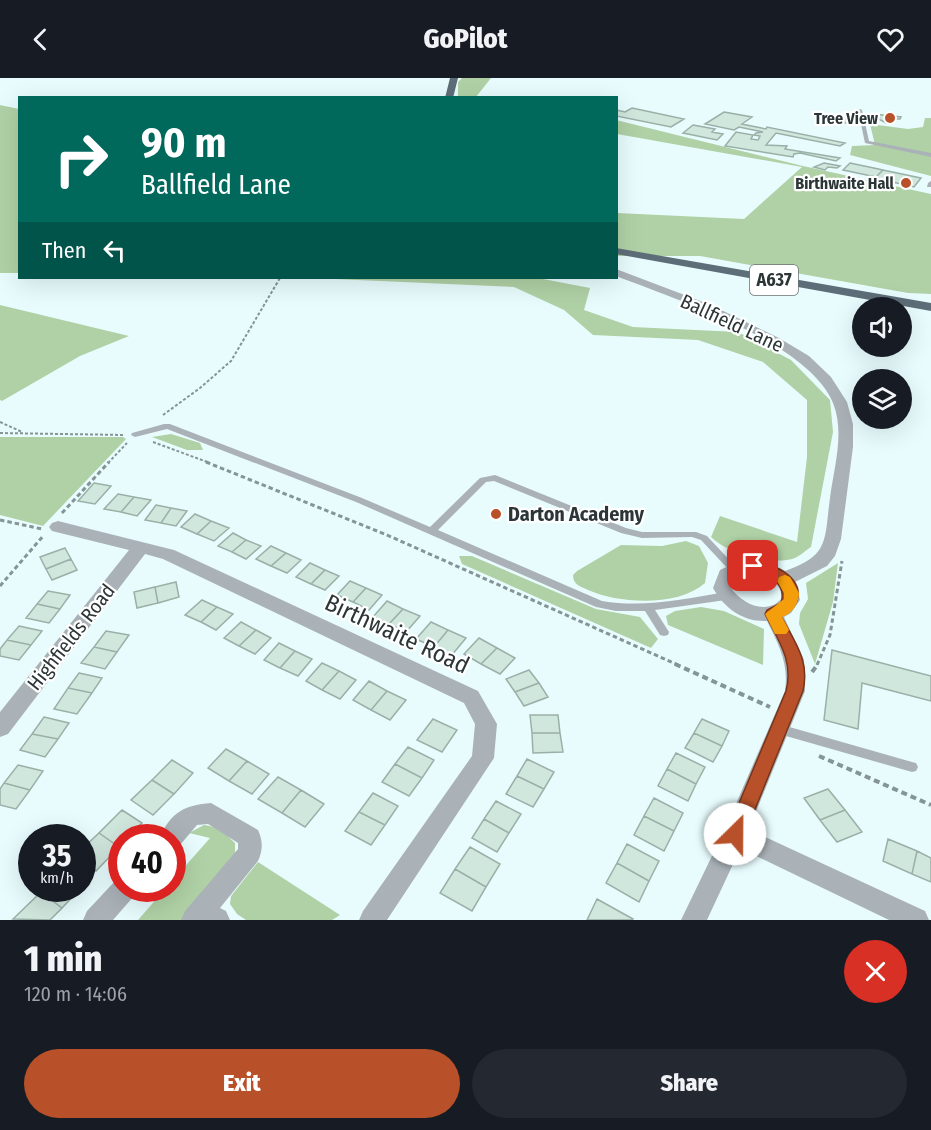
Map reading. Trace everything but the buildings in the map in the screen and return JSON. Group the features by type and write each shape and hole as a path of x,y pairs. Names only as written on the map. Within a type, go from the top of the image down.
{"highway":[{"path":"450,96 454,78"},
{"name":"A637","path":"618,251 931,307"}],"street":[{"name":"Ballfield Lane","path":"618,273 764,334 795,352 823,375 840,401 846,429 845,456 831,544"},
{"name":"Birthwaite Road","path":"58,526 168,554 471,697 486,724 483,758 372,920"},
{"path":"783,579 821,562 831,544"},
{"name":"Highfields Road","path":"0,728 142,546"},
{"path":"753,566 765,568 783,579 792,593 791,600 781,611 772,614 751,613 732,603 722,588 723,581 733,569 753,566"},
{"path":"694,920 735,834 795,691 798,676 796,660 772,614"},
{"path":"183,824 191,815 211,813 250,838 250,853 205,917"},
{"path":"735,834 916,920"},
{"path":"96,920 112,902"}],"lane":[{"path":"860,110 867,142 931,155"},
{"path":"135,435 167,426 265,462 600,604 621,609 648,608 726,596"},
{"path":"432,531 483,480 495,478 624,531 642,535 693,534 704,538 733,569"},
{"path":"648,608 664,632"},
{"path":"782,721 912,767"}],"path":[{"path":"0,423 23,433"},
{"path":"0,433 135,435 251,477 404,542 782,721"},
{"path":"0,520 38,530 58,526"},
{"path":"795,691 818,666 831,629 842,560 831,544"},
{"path":"817,756 931,805"}],"green space":[{"path":"462,78 491,78 477,96 458,96 458,82"},
{"path":"0,105 18,109 18,273 0,273"},
{"path":"925,118 931,118 931,176 850,155 852,146 875,145 870,124 908,129 923,127"},
{"path":"618,120 803,166 931,194 931,294 908,293 700,256 618,256 618,213 744,219 802,167 618,134"},
{"path":"334,279 543,279 590,288 584,310 633,327 738,332 791,360 830,400 833,432 811,547 795,558 763,559 728,549 711,537 720,516 797,542 807,457 807,400 763,362 698,340 593,335 564,310 514,287"},
{"path":"0,305 129,336 80,356 2,401 0,400"},
{"path":"171,434 200,443 203,450 187,450 152,437"},
{"path":"0,437 123,437 126,439 43,526 0,515"},
{"path":"686,541 699,546 708,563 705,583 680,596 648,601 616,598 588,590 574,581 573,575 577,571 621,545 662,546"},
{"path":"459,556 472,556 596,609 640,617 658,639 651,648 462,564"},
{"path":"838,563 833,602 815,664 799,624 800,613 808,599 806,583"},
{"path":"701,607 724,611 764,629 763,665 668,625 666,616 675,611"},
{"path":"204,825 217,829 235,843 235,856 182,920 138,920 154,902 186,902 186,865 210,838 189,833"},
{"path":"258,862 340,915 332,920 246,920 237,914 230,904 231,896"}],"slow traffic":[{"path":"781,630 772,614 788,606 791,600 792,593 785,581"}],"place":[{"name":"Tree View","path":"890,118"},
{"name":"Birthwaite Hall","path":"906,183"},
{"name":"Darton Academy","path":"496,514"}],"route":[{"path":"735,834 795,691 798,676 796,660 772,614 788,606 792,593 789,586 775,573 753,566"}]}
